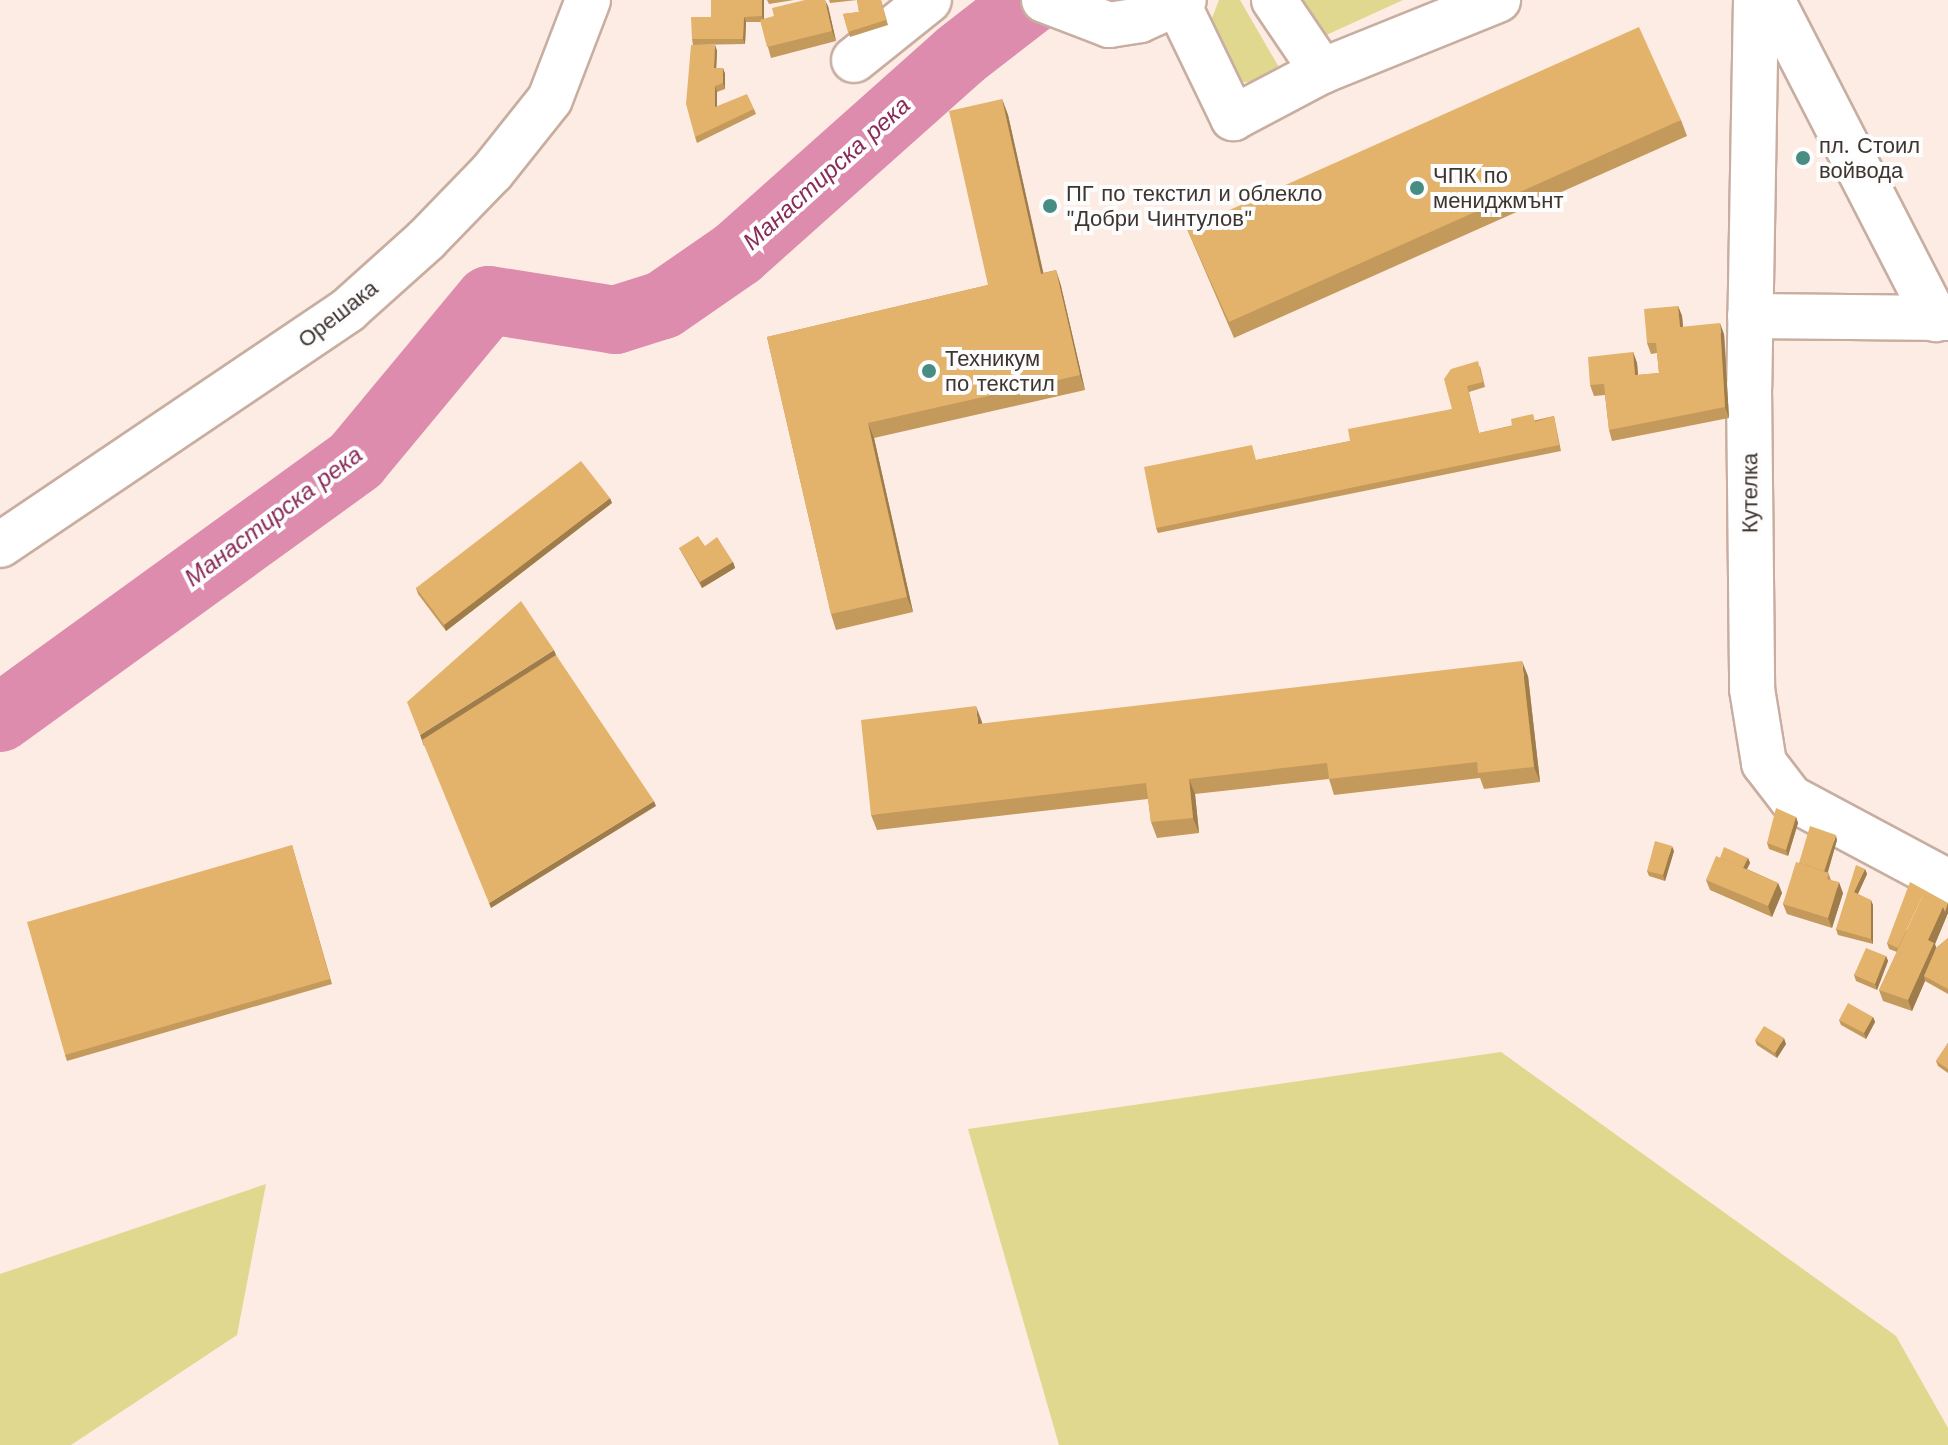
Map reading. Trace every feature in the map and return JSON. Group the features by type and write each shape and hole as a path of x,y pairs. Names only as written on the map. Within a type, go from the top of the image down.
{"street":[{"name":"Орешака","path":"0,545 348,310 426,240 492,172 550,99 588,0"},
{"path":"854,60 929,0"},
{"path":"1044,0 1109,25 1140,20 1181,2 1233,118 1322,71 1498,0"},
{"path":"1274,0 1322,71"},
{"name":"Кутелка","path":"1756,0 1750,316 1752,689 1764,763 1791,798 1948,882"},
{"path":"1750,316 1942,319 1772,0"}],"shaded area":[{"path":"1219,0 1240,0 1280,69 1254,82 1238,82 1208,28"},
{"path":"1297,0 1403,0 1322,37"},
{"path":"1501,1052 1896,1336 1948,1428 1948,1445 1059,1445 968,1129"},
{"path":"266,1184 237,1335 71,1445 0,1445 0,1274"}],"building":[{"path":"711,0 762,0 762,16 744,17 743,39 692,39 691,17 711,17"},
{"path":"805,0 825,0 832,31 767,47 760,20 774,16 772,8"},
{"path":"857,0 881,0 886,20 848,32 843,14 859,12"},
{"path":"1639,27 1681,120 1229,322 1187,229"},
{"path":"691,45 715,45 714,68 723,68 723,83 715,86 715,107 747,94 754,109 695,137 686,104"},
{"name":"Техникум по текстил","path":"1002,99 1041,274 1056,270 1080,375 868,423 907,597 831,614 767,337 988,285 949,111"},
{"path":"1678,306 1680,327 1720,323 1725,407 1609,430 1604,384 1590,385 1588,357 1633,352 1635,375 1659,373 1656,343 1647,343 1644,309"},
{"path":"1478,361 1483,382 1467,386 1479,433 1512,426 1511,419 1533,414 1535,422 1554,416 1559,445 1156,528 1144,467 1252,445 1256,460 1350,441 1348,429 1452,409 1444,379 1451,369"},
{"path":"581,461 610,498 444,625 416,588"},
{"path":"698,536 705,546 717,537 733,562 700,582 679,548"},
{"path":"521,601 554,650 420,735 407,702"},
{"path":"556,655 654,801 489,903 422,740"},
{"path":"1522,661 1534,767 1478,773 1477,762 1329,779 1327,763 1189,779 1193,818 1151,822 1146,783 871,815 861,720 976,706 978,724"},
{"path":"1776,808 1796,817 1786,850 1767,843"},
{"path":"1810,826 1836,835 1824,871 1799,863"},
{"path":"1655,841 1672,846 1663,875 1647,871"},
{"path":"292,845 330,979 65,1055 27,922"},
{"path":"1724,847 1748,858 1743,868 1720,858"},
{"path":"1716,856 1778,883 1768,906 1706,880"},
{"path":"1796,862 1829,873 1827,879 1839,882 1828,918 1783,904"},
{"path":"1856,865 1865,869 1854,892 1871,900 1871,939 1836,929"},
{"path":"1910,882 1948,903 1945,912 1943,907 1923,895 1898,948 1887,943"},
{"path":"1923,895 1943,907 1928,940 1934,943 1908,1000 1879,990"},
{"path":"1948,938 1948,989 1924,976 1936,948"},
{"path":"1866,948 1886,956 1875,984 1854,975"},
{"path":"1848,1003 1873,1017 1864,1033 1839,1020"},
{"path":"1764,1026 1784,1038 1775,1053 1755,1040"},
{"path":"1948,1043 1948,1069 1936,1061"}],"waterway":[{"name":"Манастирска река","path":"0,718 356,460 489,300 615,320 663,305 738,253 960,55 1031,0"}],"place":[{"name":"пл. Стоил войвода","path":"1803,158"},
{"name":"ЧПК по мениджмънт","path":"1417,188"},
{"name":"ПГ по текстил и облекло \"Добри Чинтулов\"","path":"1050,206"},
{"name":"Техникум по текстил","path":"929,371"}]}
